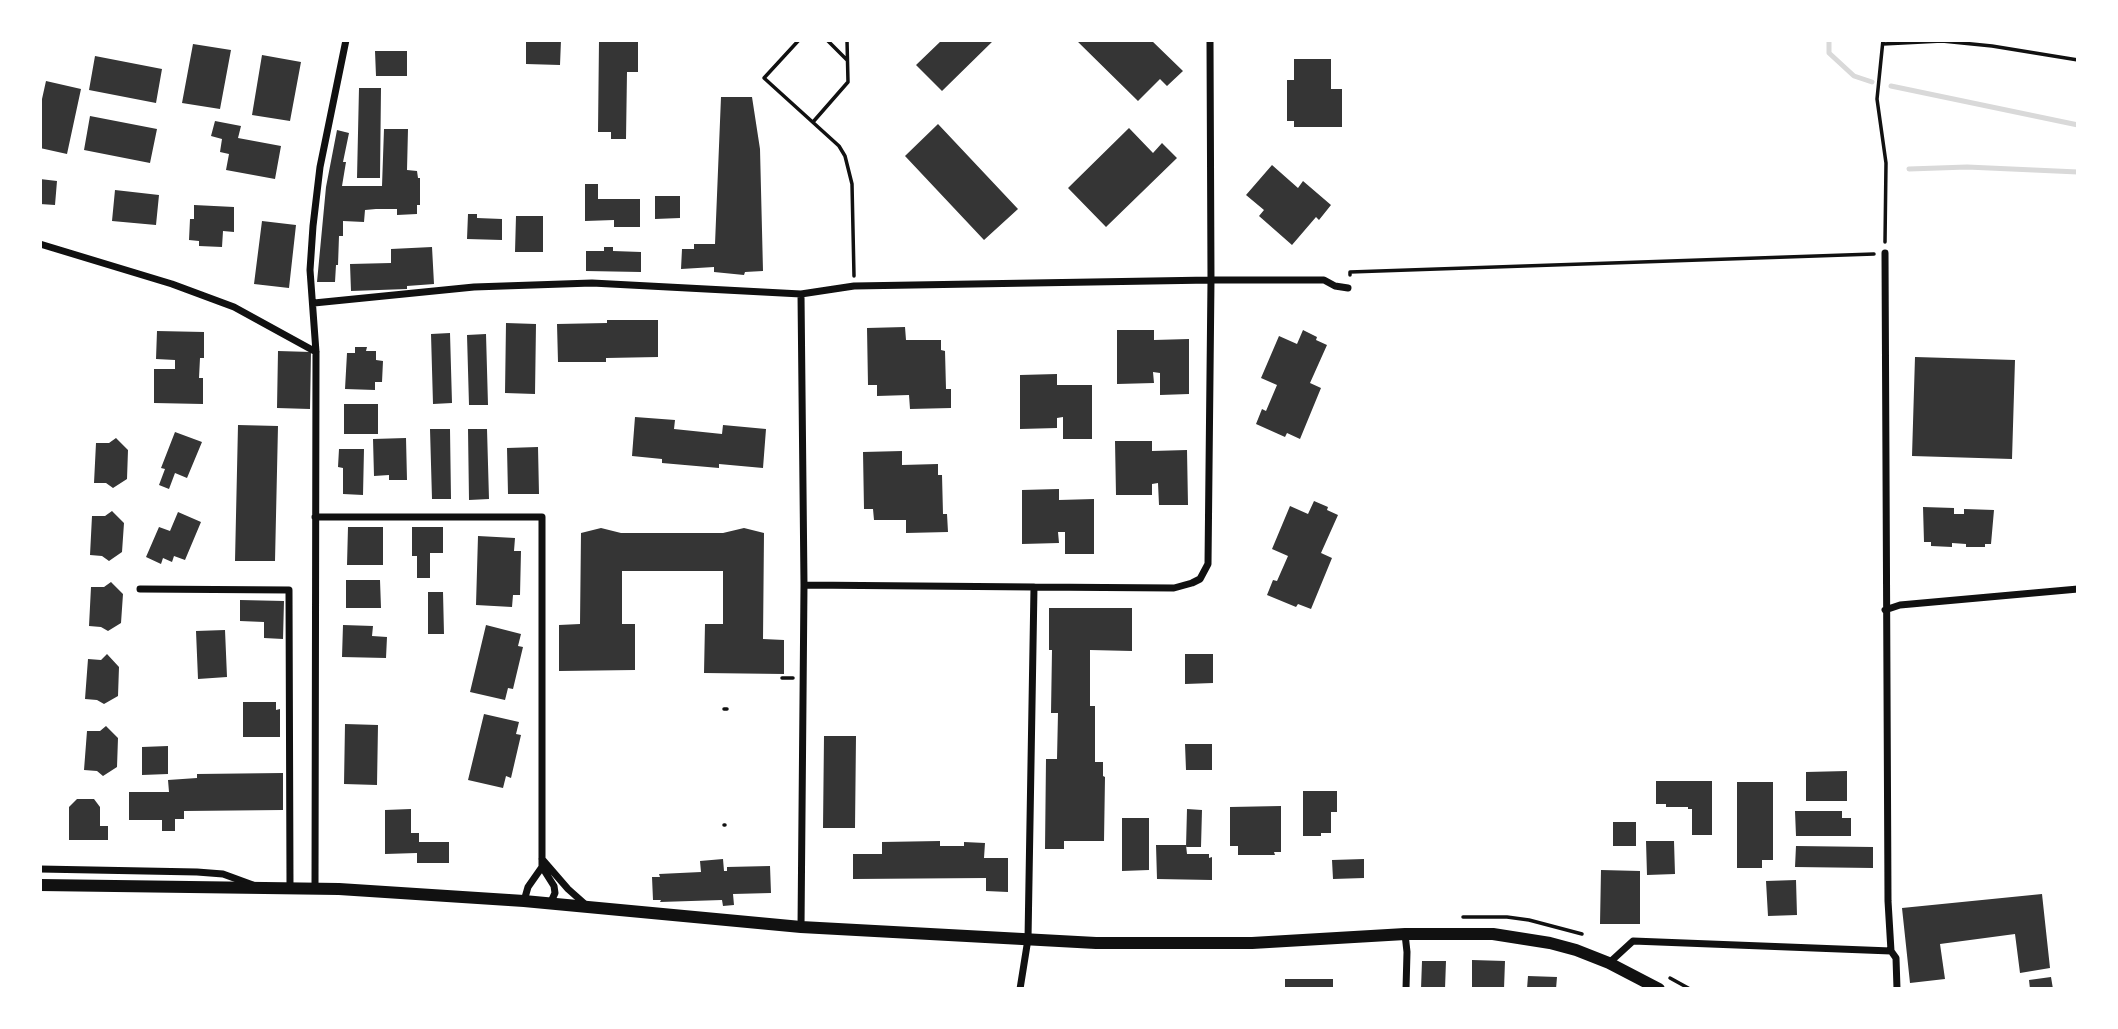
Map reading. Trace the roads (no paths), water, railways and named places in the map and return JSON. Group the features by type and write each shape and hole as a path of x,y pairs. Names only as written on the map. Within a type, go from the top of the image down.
{"street":[{"path":"316,888 316,352 310,270 320,167 346,40"},
{"path":"804,585 1174,587 1200,579 1205,572 1208,556 1210,40"},
{"path":"40,244 172,284 234,307 316,352"},
{"path":"1885,253 1888,901 1891,950 1896,958 1897,989"},
{"path":"314,303 474,287 592,282 801,294 854,286 1211,280 1324,280 1335,286 1348,288"},
{"path":"801,294 804,585 801,927"},
{"path":"315,517 542,517 542,863 554,886 555,893 550,904"},
{"path":"1020,989 1028,939 1034,587"},
{"path":"140,589 289,590 290,886"},
{"path":"1885,610 1915,604 2078,589"},
{"path":"524,901 528,887 542,863"},
{"path":"542,863 590,908"},
{"path":"40,869 223,874 257,886"},
{"path":"40,886 290,886 524,901 801,927 1150,945 1493,933 1569,948 1609,963 1659,989"},
{"path":"1405,934 1406,989"},
{"path":"1609,963 1633,941 1891,950"}],"waterway":[{"path":"1829,40 1829,53 1854,76 1872,82"},
{"path":"1891,86 2078,125"},
{"path":"1909,169 1967,167 2078,172"}]}
